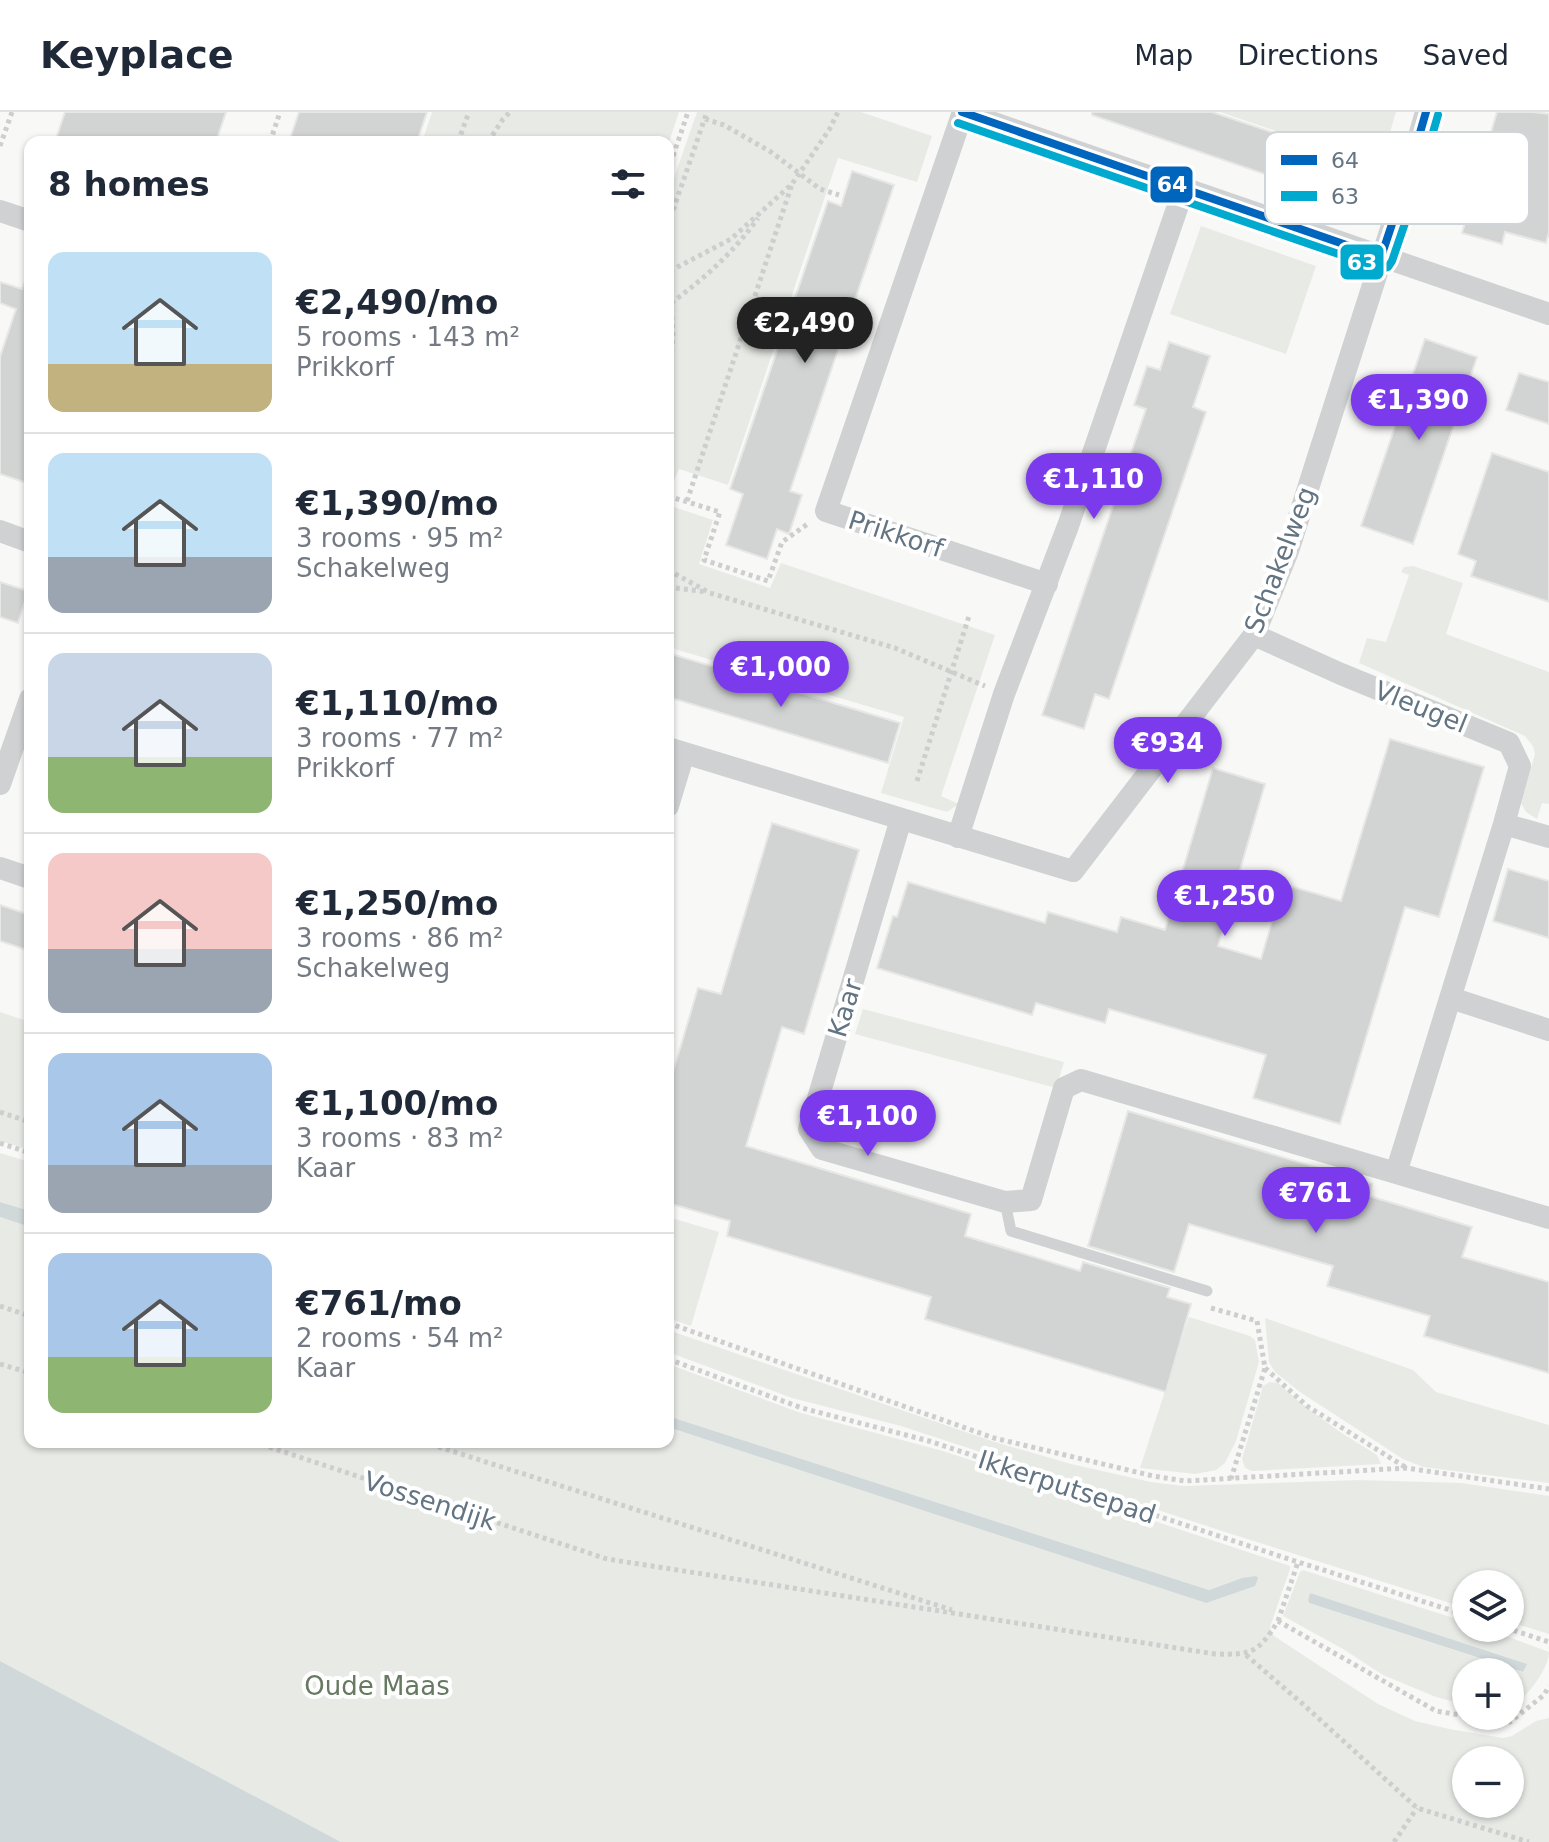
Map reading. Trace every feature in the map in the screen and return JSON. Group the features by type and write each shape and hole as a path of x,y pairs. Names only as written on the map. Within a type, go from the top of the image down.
{"street":[{"path":"962,112 1265,216"},
{"name":"Prikkorf","path":"962,112 826,511 1047,584"},
{"name":"Schakelweg","path":"1420,132 1426,112"},
{"path":"958,837 1004,694 1047,584 1184,188"},
{"path":"0,211 24,219"},
{"path":"1287,224 1549,314"},
{"name":"Schakelweg","path":"676,751 1073,871 1254,635 1288,551 1392,224"},
{"path":"0,531 24,540"},
{"name":"Vleugel","path":"1254,635 1509,743 1520,766 1396,1173"},
{"path":"0,784 24,716"},
{"name":"Kaar","path":"901,819 809,1129 822,1149 1005,1202"},
{"path":"1504,824 1549,837"},
{"path":"0,868 24,876"},
{"path":"1451,998 1549,1030"},
{"path":"1005,1202 1031,1200 1064,1088 1081,1080 1549,1218"}],"lane":[{"path":"1005,1202 1011,1231 1207,1291"}],"path":[{"path":"0,146 12,112"},
{"path":"272,136 280,112"},
{"path":"460,136 469,112"},
{"path":"492,136 510,112"},
{"path":"674,153 688,112"},
{"path":"674,208 707,112"},
{"path":"674,269 731,239 792,184 838,112"},
{"path":"705,119 736,131 771,152 820,189 839,195"},
{"path":"687,501 792,184"},
{"path":"674,300 715,268 742,240 763,210"},
{"path":"674,498 720,512 704,560 768,581 782,542 826,511"},
{"path":"674,573 710,593"},
{"path":"674,588 710,593 895,648 1004,694"},
{"path":"917,781 969,616"},
{"path":"0,1112 24,1120"},
{"path":"0,1143 24,1151"},
{"path":"1207,1291 1206,1307 1257,1321 1265,1368 1231,1479"},
{"path":"0,1306 24,1314"},
{"path":"674,1325 994,1438 1153,1476 1185,1481 1406,1468 1549,1489"},
{"name":"Ikkerputsepad","path":"674,1361 802,1408 929,1441 1452,1611"},
{"path":"0,1364 24,1371"},
{"path":"1265,1368 1307,1406 1406,1468"},
{"name":"Vossendijk","path":"272,1448 607,1559 968,1616"},
{"path":"442,1448 968,1616 1215,1654 1245,1655 1265,1642 1278,1621 1298,1562"},
{"path":"1278,1621 1436,1711 1452,1714"},
{"path":"1524,1634 1549,1642"},
{"path":"1245,1655 1417,1808 1529,1842"},
{"path":"1524,1711 1544,1695 1549,1686"},
{"path":"1394,1842 1417,1808"}],"green space":[{"path":"432,112 679,112 671,136 424,136"},
{"path":"697,112 861,112 932,136 917,182 838,158 728,485 679,469 674,481 674,178"},
{"path":"1220,112 1396,112 1390,132 1279,132"},
{"path":"1201,226 1316,266 1286,354 1170,314"},
{"path":"674,507 713,520 699,564 770,588 781,563 995,635 941,796 959,804 947,812 881,793 904,717 674,649"},
{"path":"1413,566 1463,583 1446,634 1549,672 1549,804 1542,803 1537,819 1526,812 1521,803 1535,754 1525,736 1359,663 1367,638 1386,642 1409,575 1401,572 1404,567"},
{"path":"863,1009 1064,1062 1056,1088 855,1034"},
{"path":"0,1012 24,1020 24,1148 0,1141"},
{"path":"0,1153 24,1160 24,1209 0,1202"},
{"name":"Oude Maas","path":"0,1217 24,1225 24,1448 674,1448 674,1429 1206,1603 1242,1578 1209,1590 674,1418 674,1366 801,1413 943,1451 1290,1566 1270,1627 1274,1636 1378,1704 1415,1721 1503,1738 1524,1730 1536,1721 1549,1718 1549,1842 341,1842 0,1661"},
{"path":"674,1219 719,1232 691,1326 674,1320"},
{"path":"1189,1317 1255,1340 1259,1362 1236,1441 1225,1463 1216,1470 1195,1474 1140,1468"},
{"path":"1265,1318 1413,1370 1436,1392 1549,1425 1549,1483 1423,1467 1403,1459 1300,1392 1275,1372 1269,1362"},
{"path":"674,1332 995,1442 1071,1464 1151,1482 1183,1486 1359,1480 1461,1483 1549,1496 1549,1634 1524,1626 1524,1570 1452,1570 1452,1604 901,1426 792,1398 674,1354"},
{"path":"1270,1382 1278,1383 1340,1432 1377,1455 1381,1464 1252,1471 1245,1468 1242,1459 1263,1386"},
{"path":"1303,1570 1452,1618 1452,1642 1522,1642 1549,1652 1548,1659 1541,1675 1524,1696 1524,1658 1488,1658 1310,1593 1309,1603 1479,1658 1452,1658 1452,1701 1383,1675 1283,1616"}],"shaded area":[{"path":"0,1202 24,1209 24,1225 0,1217"},
{"path":"674,1418 1209,1590 1242,1578 1258,1578 1255,1586 1206,1603 674,1429"},
{"path":"1310,1593 1452,1639 1452,1642 1509,1658 1480,1658 1309,1603"},
{"path":"0,1661 341,1842 0,1842"}],"building":[{"path":"65,112 226,112 218,136 57,136"},
{"path":"299,112 427,112 419,136 291,136"},
{"path":"1092,112 1212,112 1271,132 1265,132 1265,174 1092,115"},
{"path":"1497,112 1549,114 1549,232 1546,243 1505,232 1502,244 1462,233 1465,224 1529,224 1529,132 1491,132"},
{"path":"852,171 894,185 790,491 802,495 789,534 777,529 767,559 726,545 743,494 730,489 828,201 841,206"},
{"path":"0,282 22,289 24,284 24,482 0,474 0,357 16,309 0,303"},
{"path":"1425,339 1477,357 1413,544 1361,526"},
{"path":"1169,342 1210,356 1193,407 1206,412 1109,699 1095,694 1084,729 1042,715 1146,409 1134,405 1147,366 1160,370"},
{"path":"1519,373 1549,382 1549,424 1506,410"},
{"path":"1492,453 1549,472 1549,602 1471,576 1476,561 1458,554"},
{"path":"0,582 24,590 24,604 18,623 0,617"},
{"path":"674,655 900,723 888,763 674,699"},
{"path":"1390,739 1484,767 1439,917 1405,907 1340,1124 1253,1098 1266,1055 1109,1009 1105,1023 1036,1003 1032,1015 877,968 893,916 897,917 908,882 1045,923 1048,912 1117,932 1121,917 1165,930 1213,768 1265,784 1218,946 1261,959 1283,884 1341,901"},
{"path":"772,823 859,850 804,1034 782,1027 746,1146 971,1214 965,1236 1080,1271 1083,1262 1170,1288 1167,1297 1191,1304 1166,1392 925,1319 931,1297 727,1236 730,1221 674,1205 674,1069 698,988 721,994"},
{"path":"1508,869 1549,881 1549,938 1493,921"},
{"path":"0,905 24,913 24,949 0,941"},
{"path":"1128,1111 1372,1184 1369,1196 1472,1227 1462,1257 1549,1282 1549,1373 1424,1336 1430,1316 1327,1286 1333,1266 1189,1224 1174,1272 1088,1246"}],"transit line":[{"name":"64","path":"962,112 1265,217"},
{"name":"64","path":"1420,132 1426,112"},
{"name":"63","path":"1433,132 1438,115"},
{"name":"63","path":"958,123 1382,269 1392,261 1405,224"},
{"name":"64","path":"1286,224 1381,257"},
{"name":"64","path":"1381,257 1392,224"}]}
